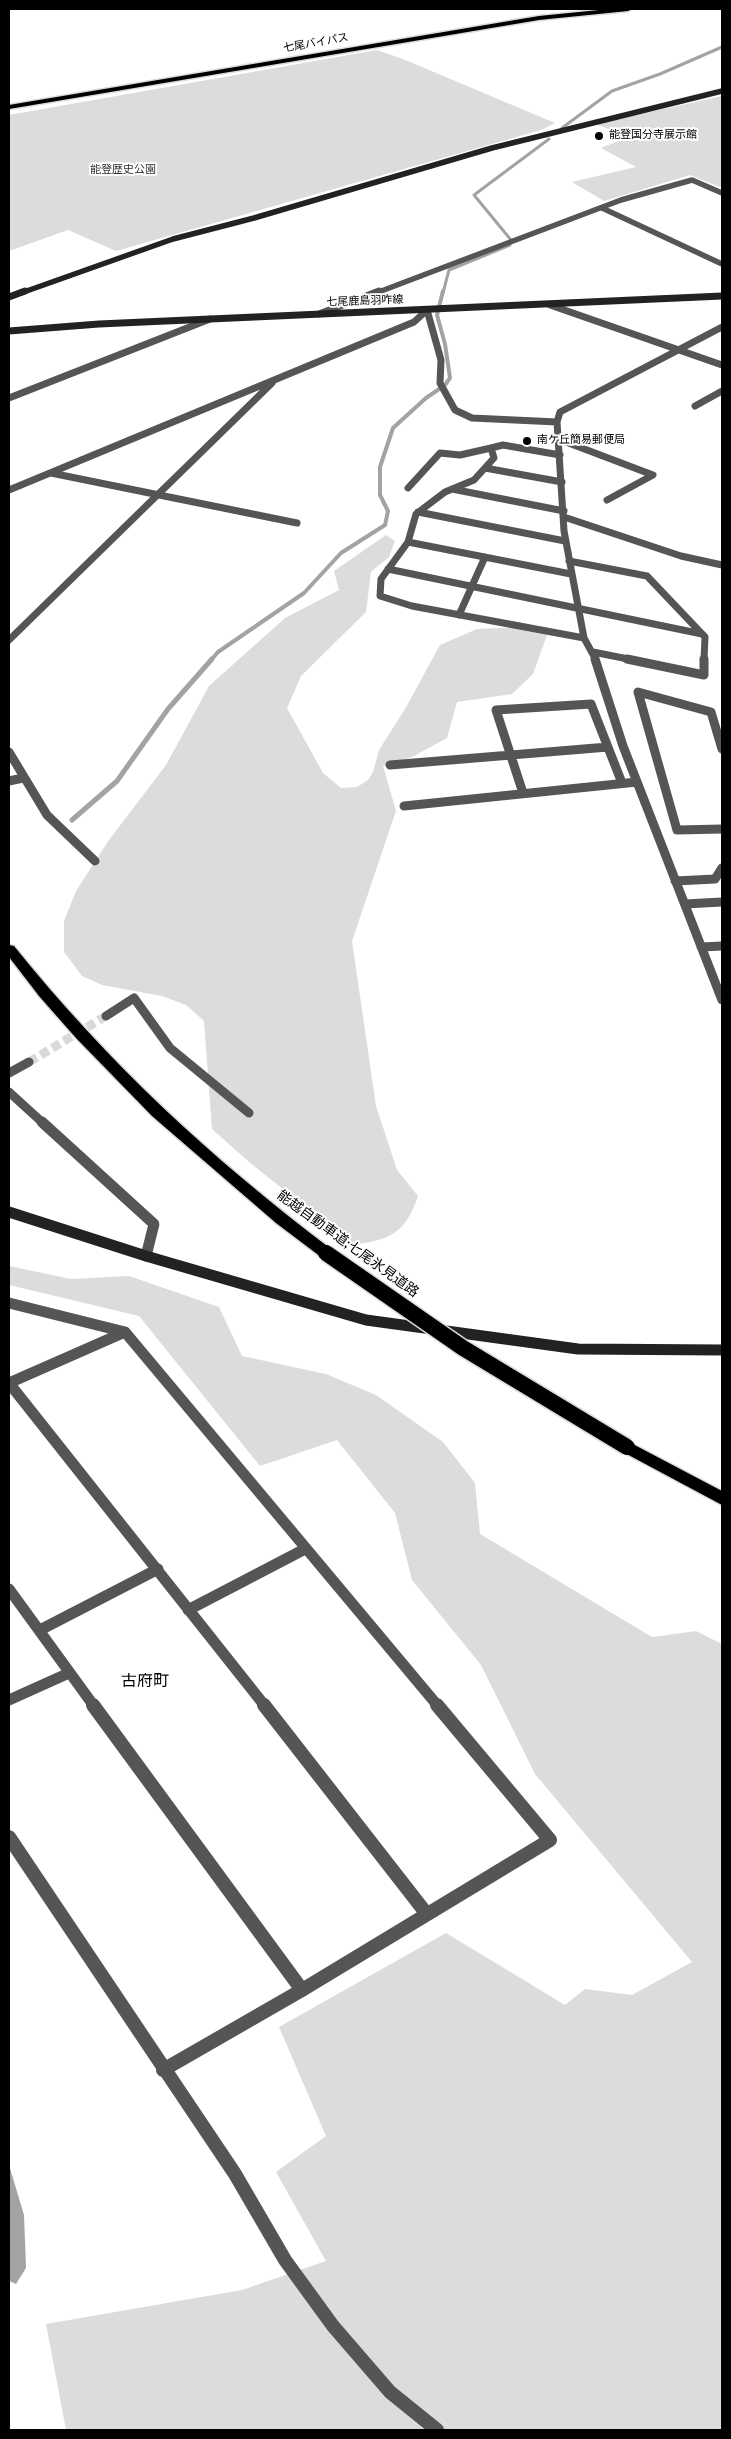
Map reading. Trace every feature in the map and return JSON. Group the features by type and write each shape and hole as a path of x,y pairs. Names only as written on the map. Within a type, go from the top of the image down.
{"highway":[{"name":"七尾バイパス","path":"9,107 530,20 628,9"},
{"name":"能越自動車道;七尾氷見道路","path":"9,949 42,992 84,1040 138,1095 200,1154 262,1205 326,1253 463,1348 627,1447 722,1499"}],"street":[{"path":"9,297 173,239 254,218 492,148 722,91"},
{"path":"319,314 621,200 692,180 722,193"},
{"path":"602,208 722,264"},
{"name":"七尾鹿島羽咋線","path":"9,331 210,319 722,296"},
{"path":"550,304 722,366"},
{"path":"9,490 414,322 430,310 441,360 442,387 455,410 472,418 556,422"},
{"path":"9,398 210,319"},
{"path":"722,327 560,412 556,422 566,541 584,638 593,652 623,746 722,997"},
{"path":"9,640 276,379"},
{"path":"695,406 722,391"},
{"path":"558,439 653,475 607,500"},
{"path":"408,488 440,453 460,455 503,445 560,455"},
{"path":"491,448 494,458 474,480 451,489 418,512 408,542 381,579 380,596 412,606 584,638"},
{"path":"485,468 562,482"},
{"path":"50,473 296,522"},
{"path":"451,489 564,514 681,556 722,565"},
{"path":"418,512 566,541"},
{"path":"408,542 571,574"},
{"path":"459,615 485,557"},
{"path":"569,561 647,576 705,637 704,675 593,652"},
{"path":"388,569 578,610 702,634"},
{"path":"722,748 711,712 638,692 677,830 722,829"},
{"path":"523,793 496,710 591,704 622,783"},
{"path":"390,765 608,746"},
{"path":"9,752 47,815 95,861"},
{"path":"9,781 24,778"},
{"path":"404,806 637,782"},
{"path":"676,881 715,879 722,868"},
{"path":"685,904 722,902"},
{"path":"701,947 722,946"},
{"path":"106,1016 134,998 170,1048 249,1113"},
{"path":"9,1073 29,1062"},
{"path":"9,1092 154,1224 146,1256"},
{"path":"9,1212 146,1256 366,1320 578,1349 722,1350"},
{"path":"9,1303 125,1332 550,1840 426,1913 302,1990 164,2070"},
{"path":"125,1332 9,1383 158,1569 188,1610 426,1913"},
{"path":"188,1610 305,1548"},
{"path":"40,1630 158,1569"},
{"path":"9,1589 302,1990"},
{"path":"9,1700 69,1673"},
{"path":"9,1838 235,2174 285,2260 333,2326 390,2392 437,2430"}],"green space":[{"name":"能登歴史公園","path":"377,50 403,59 555,123 541,130 116,251 68,230 9,251 9,115"},
{"path":"722,96 722,188 690,175 604,201 572,182 636,167 601,148 629,137 596,124"},
{"path":"386,535 395,541 389,557 371,572 366,612 301,676 287,708 323,773 341,788 357,787 368,780 373,772 379,750 405,709 440,645 477,629 526,627 547,635 533,674 512,694 457,702 447,738 412,757 383,766 396,811 352,941 376,1106 397,1170 418,1196 408,1219 395,1233 377,1240 353,1245 249,1162 212,1129 204,1021 186,1005 162,996 102,985 82,976 64,952 64,921 76,891 109,840 166,765 209,686 285,618 339,590 334,571"},
{"path":"9,1266 71,1279 129,1276 219,1307 242,1356 326,1374 376,1395 443,1442 475,1483 480,1534 652,1637 696,1631 722,1644 722,2430 66,2430 46,2324 242,2290 326,2261 276,2172 326,2136 279,2027 446,1933 565,2005 585,1989 632,1995 692,1962 535,1774 481,1665 412,1580 395,1513 337,1440 260,1466 139,1316 9,1285"}],"shaded area":[{"path":"9,2165 24,2215 26,2268 16,2284 9,2281"}],"waterway":[{"path":"562,128 612,91 660,74 722,47"},
{"path":"511,240 474,195 549,139"},
{"path":"443,293 449,270 510,245"},
{"path":"211,660 218,652 304,593 341,553 385,525 388,511 380,495 380,467 393,428 426,398 445,385 450,378 445,344 437,315 443,291"},
{"path":"72,820 117,781 168,709 212,659"}],"tunnel":[{"path":"29,1062 106,1016"}],"place":[{"name":"能登国分寺展示館","path":"599,136"},
{"name":"南ケ丘簡易郵便局","path":"527,441"}],"district":[{"name":"古府町","path":"145,1683"}]}
